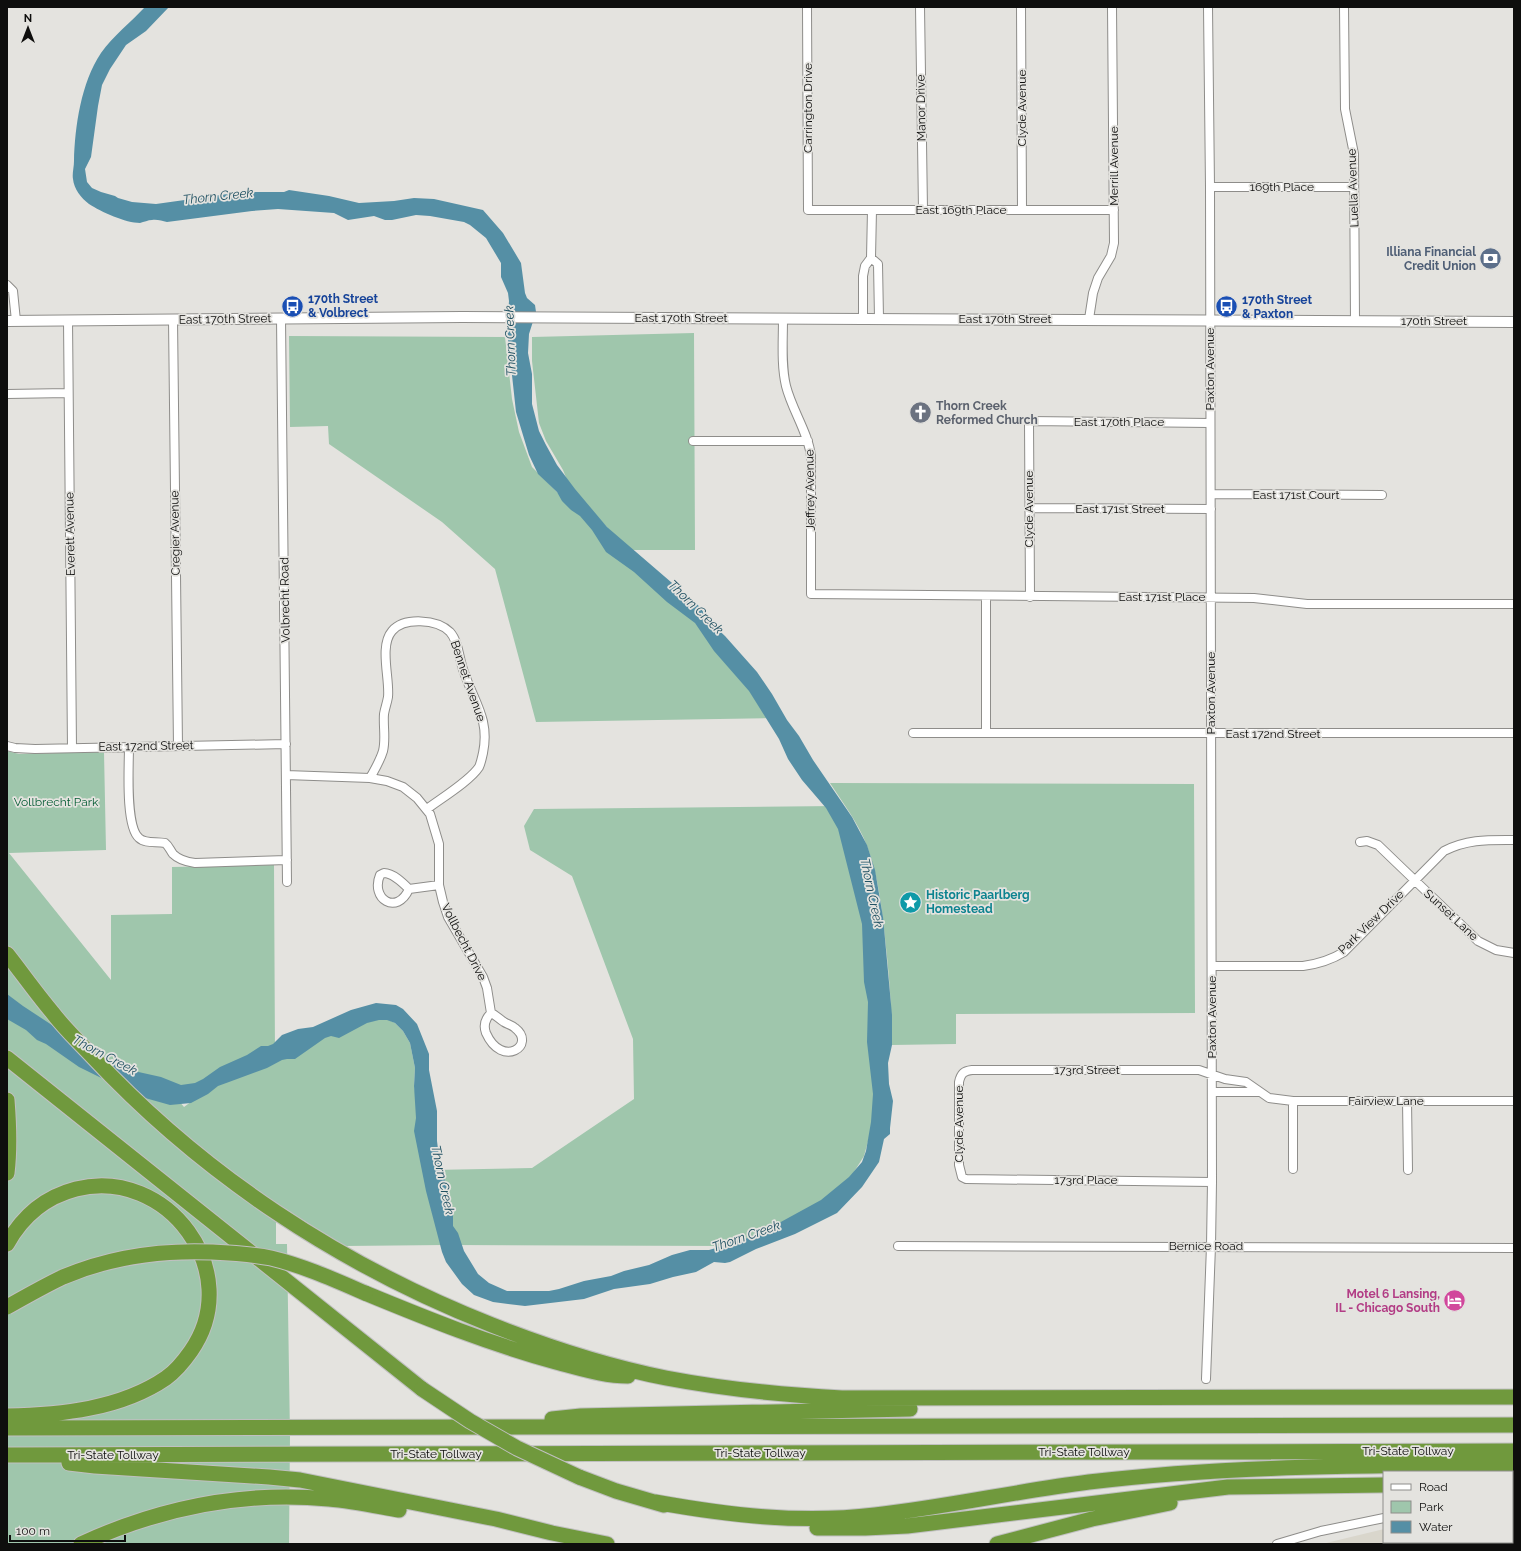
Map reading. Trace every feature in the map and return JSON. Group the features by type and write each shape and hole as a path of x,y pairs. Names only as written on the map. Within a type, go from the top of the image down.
{"highway":[{"path":"7,954 52,1014 116,1082 176,1137 211,1166 285,1219 382,1276 448,1308 572,1354 664,1378 730,1388 821,1397 1050,1398 1514,1396"},
{"path":"7,1058 422,1389 470,1421 517,1448 579,1477 616,1491 697,1516 749,1523 829,1528 864,1528 952,1522 1228,1487 1383,1485"},
{"path":"7,1100 9,1148 7,1173"},
{"path":"7,1244 26,1218 45,1202 57,1196 70,1191 89,1187 107,1186 136,1192 150,1197 162,1205 183,1225 197,1245 203,1258 209,1292 207,1315 199,1338 182,1363 168,1377 154,1386 113,1402 77,1410 55,1414 7,1416"},
{"path":"7,1307 64,1277 120,1260 160,1252 191,1251 232,1253 270,1258 306,1268 436,1322 514,1351 615,1376 664,1378"},
{"path":"1437,1397 1514,1401"},
{"path":"455,1428 581,1416 957,1407 1050,1398"},
{"path":"7,1428 1514,1425"},
{"name":"Tri-State Tollway","path":"7,1455 1514,1451"},
{"path":"7,1455 95,1466 300,1480 496,1519 552,1533 607,1544"},
{"path":"654,1502 745,1516 831,1518 873,1516 1089,1482 1175,1474 1306,1467 1514,1464"},
{"path":"997,1544 1092,1519 1171,1503 1324,1485"},
{"path":"81,1544 100,1535 164,1513 224,1500 257,1497 330,1499 494,1527 552,1533"}],"street":[{"name":"Carrington Drive","path":"807,7 808,210"},
{"name":"Manor Drive","path":"920,7 923,210"},
{"name":"Clyde Avenue","path":"1021,7 1022,210"},
{"name":"Merrill Avenue","path":"1089,319 1093,293 1098,278 1111,256 1114,243 1112,7"},
{"name":"Paxton Avenue","path":"1206,1379 1212,1182 1210,187 1208,7"},
{"name":"Luella Avenue","path":"1344,7 1345,109 1354,154 1355,321"},
{"name":"169th Place","path":"1210,187 1354,187"},
{"name":"East 169th Place","path":"808,210 1114,210"},
{"path":"863,318 863,276 865,266 871,258 872,210"},
{"path":"871,258 878,264 879,318"},
{"path":"7,285 13,291 12,321"},
{"name":"East 170th Street","path":"12,321 582,317 1355,321"},
{"name":"Volbrecht Road","path":"281,318 287,882"},
{"name":"Jeffrey Avenue","path":"783,318 783,364 785,381 790,399 808,441 811,456 811,594"},
{"name":"Cregier Avenue","path":"173,319 178,746"},
{"name":"Everett Avenue","path":"68,320 72,748"},
{"name":"170th Street","path":"1355,321 1514,322"},
{"path":"7,394 68,393"},
{"name":"Clyde Avenue","path":"1029,422 1030,597"},
{"name":"East 170th Place","path":"1029,422 1210,423"},
{"path":"693,441 808,441"},
{"name":"East 171st Court","path":"1210,494 1382,495"},
{"name":"East 171st Street","path":"1029,508 1210,509"},
{"name":"East 171st Place","path":"811,594 1266,598 1307,604 1514,604"},
{"path":"986,596 986,733"},
{"name":"Bennet Avenue","path":"370,778 383,752 384,712 388,697 386,646 388,637 392,631 404,623 425,622 437,624 451,633 455,641 463,672 481,713 485,743 479,767 469,778 427,809"},
{"name":"East 172nd Street","path":"913,733 1514,733"},
{"name":"East 172nd Street","path":"7,746 35,749 286,744"},
{"path":"128,747 131,821 138,837 145,841 159,841 166,843 170,847 173,854 186,862 287,860"},
{"name":"Vollbecht Drive","path":"286,775 370,778 387,781 403,787 417,798 427,809 434,825 439,844 439,885 448,917 483,977 487,988 491,1013 516,1028 521,1035 522,1041 520,1046 515,1050 501,1050 495,1047 492,1043 485,1031 484,1024 486,1017 491,1013"},
{"name":"Park View Drive","path":"1212,966 1303,966 1317,964 1335,957 1344,952 1414,879 1444,851 1455,845 1473,841 1514,840"},
{"name":"Sunset Lane","path":"1360,842 1367,841 1378,846 1478,941 1496,950 1514,952"},
{"path":"410,889 439,885"},
{"name":"173rd Street","path":"963,1072 972,1070 1199,1070 1212,1074"},
{"name":"Clyde Avenue","path":"962,1177 959,1165 959,1082 960,1076 963,1072"},
{"name":"Fairview Lane","path":"1212,1074 1225,1079 1251,1084 1259,1092 1274,1099 1514,1101"},
{"name":"Fairview Lane","path":"1212,1092 1259,1092"},
{"path":"1292,1100 1293,1169"},
{"path":"1408,1100 1408,1170"},
{"name":"173rd Place","path":"962,1177 973,1180 1212,1182"},
{"name":"Bernice Road","path":"898,1246 1514,1248"},
{"path":"1277,1544 1322,1531 1383,1518"}],"shaded area":[{"path":"1383,1529 1383,1543 1483,1543 1483,1544 1322,1544"}],"green space":[{"path":"694,333 695,550 628,550 570,487 563,470 546,441 539,423 532,361 532,337"},
{"path":"289,336 505,337 512,399 519,432 532,467 607,542 665,591 749,679 773,718 536,722 495,569 442,522 329,444 328,426 290,427"},
{"name":"Vollbrecht Park","path":"7,751 19,754 104,752 106,850 9,853 111,980 111,915 172,914 172,867 274,865 275,1056 182,1089 163,1082 184,1107 219,1081 351,1026 385,1018 395,1023 403,1031 410,1043 415,1068 414,1086 444,1245 344,1246 276,1203 276,1244 287,1244 290,1436 289,1544 7,1544"},
{"path":"830,783 1194,784 1195,1013 956,1014 956,1044 892,1045 889,978 877,880 864,838"},
{"path":"837,806 854,832 879,1101 864,1156 845,1186 788,1221 729,1246 453,1245 432,1170 532,1168 634,1099 633,1039 572,876 530,850 524,826 534,809"}],"water":[{"name":"Thorn Creek","path":"145,7 169,7 146,31 126,45 110,69 102,85 91,157 85,169 87,182 92,188 132,202 156,204 242,192 284,192 289,190 329,196 359,203 414,198 434,199 483,210 503,233 521,263 525,293 527,298 535,305 536,312 529,334 528,353 532,374 532,404 539,431 557,465 607,527 700,607 709,621 725,636 757,672 813,760 852,817 867,845 875,870 883,917 892,1015 892,1045 888,1063 889,1084 893,1101 890,1134 884,1139 879,1162 862,1187 837,1213 795,1234 756,1249 730,1262 714,1262 696,1272 650,1284 614,1289 584,1299 525,1306 493,1302 474,1295 462,1284 446,1262 442,1252 426,1191 414,1131 416,1118 414,1086 415,1068 410,1043 403,1031 395,1023 387,1020 379,1020 367,1023 339,1038 331,1036 325,1038 295,1059 282,1060 267,1068 218,1086 208,1094 191,1103 170,1105 138,1096 79,1067 46,1044 37,1040 26,1030 7,1019 7,994 99,1056 125,1069 161,1077 181,1085 195,1083 220,1067 247,1055 261,1046 273,1044 282,1035 298,1029 313,1027 351,1010 376,1003 396,1005 403,1009 417,1024 429,1054 429,1070 437,1111 437,1141 439,1157 453,1213 453,1226 458,1233 464,1251 478,1274 489,1283 507,1291 549,1291 559,1289 584,1281 611,1276 649,1265 672,1255 690,1250 709,1250 716,1248 727,1241 749,1238 821,1200 849,1177 862,1162 866,1151 871,1122 873,1094 867,1042 868,1002 864,982 862,924 838,829 826,808 802,780 788,759 779,739 749,691 714,651 695,623 667,602 634,572 606,552 592,530 580,516 562,501 557,492 538,474 529,455 516,412 507,329 509,301 508,293 501,277 501,263 486,238 464,222 430,216 416,215 385,220 374,216 348,220 334,213 278,209 167,222 150,220 134,223 114,216 89,204 76,190 73,177 80,105 88,78 101,53"}],"place":[{"name":"Illiana Financial Credit Union","path":"1491,259"},
{"name":"170th Street & Volbrect","path":"293,306"},
{"name":"170th Street & Paxton","path":"1227,307"},
{"name":"Thorn Creek Reformed Church","path":"921,413"},
{"name":"Historic Paarlberg Homestead","path":"910,902"},
{"name":"Motel 6 Lansing, IL - Chicago South","path":"1455,1301"}]}
